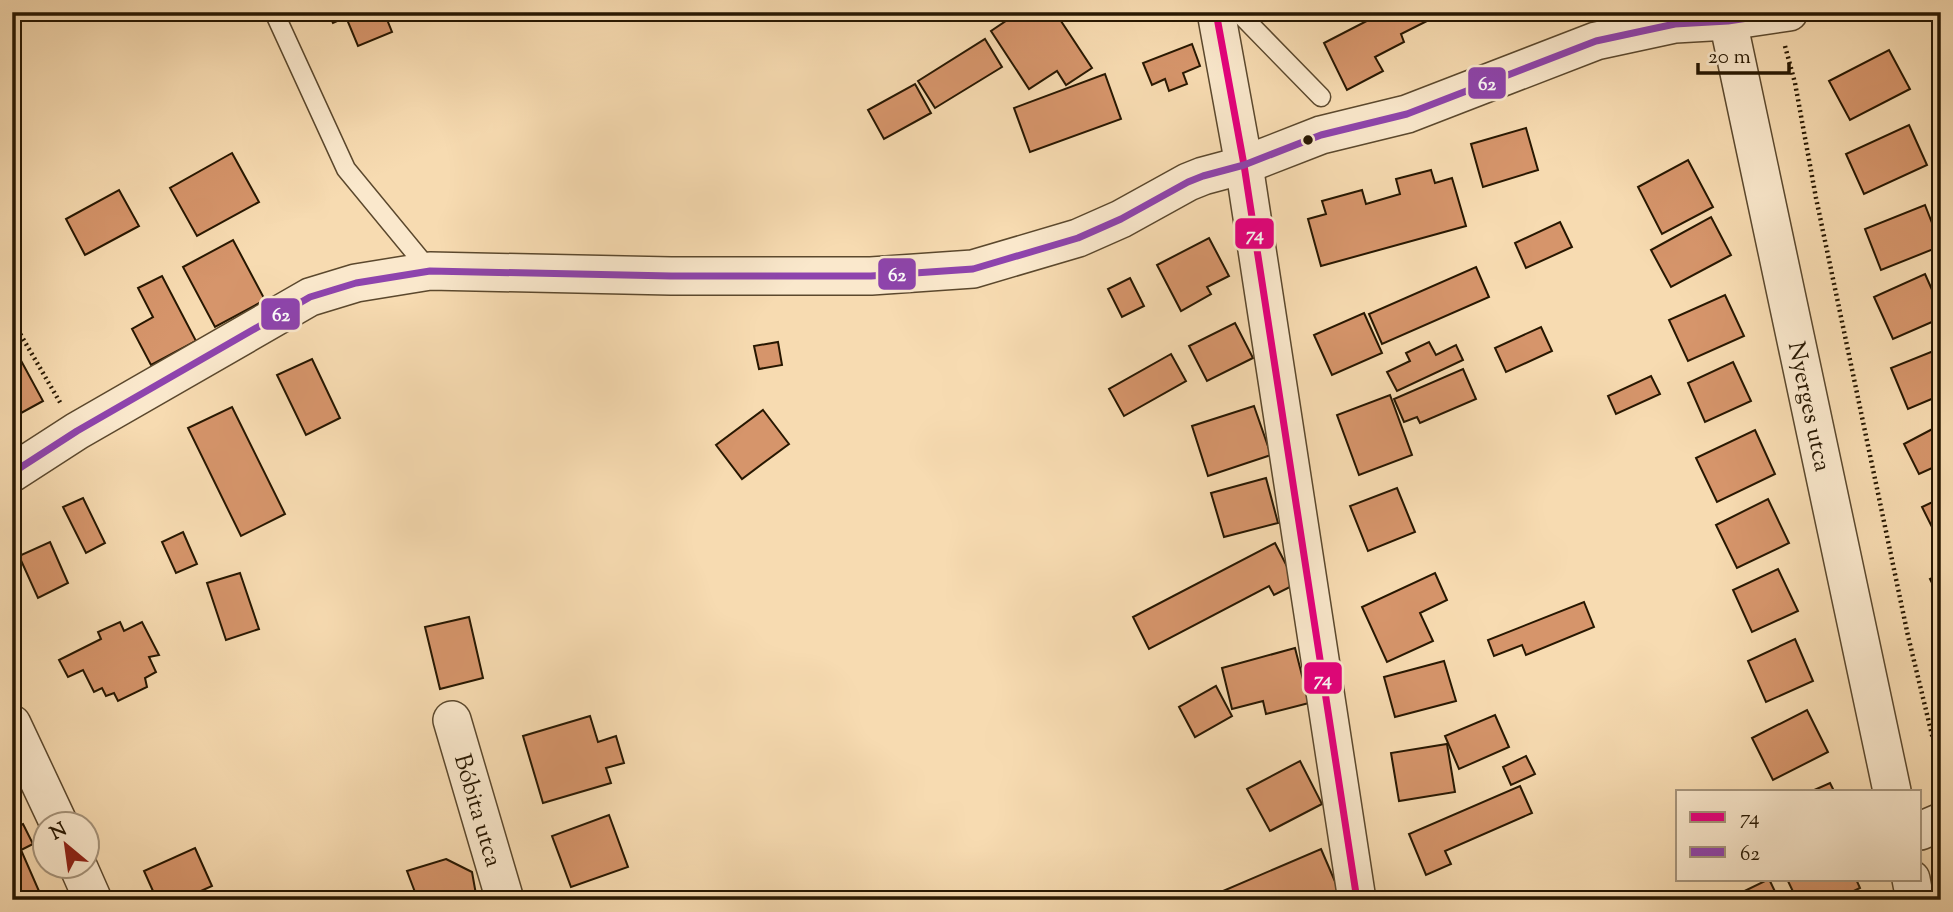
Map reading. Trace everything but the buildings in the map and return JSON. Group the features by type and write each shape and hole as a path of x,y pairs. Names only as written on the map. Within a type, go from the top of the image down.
{"street":[{"path":"1216,12 1244,165 1357,900"},
{"path":"12,473 77,431 310,297 356,283 430,271 831,276 973,269 1078,238 1121,219 1188,182 1244,165 1321,135 1407,114 1597,41 1675,24 1728,21 1783,13"},
{"name":"Nyerges utca","path":"1728,21 1892,790"},
{"name":"Bóbita utca","path":"452,720 505,900"},
{"path":"12,724 52,810"},
{"path":"1922,830 1941,822"},
{"path":"84,880 93,900"},
{"path":"1911,880 1915,900"}],"lane":[{"path":"274,12 346,169 430,271"},
{"path":"1238,12 1321,97"}],"path":[{"path":"1783,13 1816,198 1908,636 1941,772"},
{"path":"12,320 77,431"}],"transit line":[{"name":"74","path":"1216,12 1244,165 1357,900"},
{"name":"62","path":"12,473 77,431 310,297 356,283 430,271 671,276 871,276 973,269 1078,238 1203,176 1244,165 1321,135 1407,114 1596,41 1675,24 1728,21 1789,12"}]}
